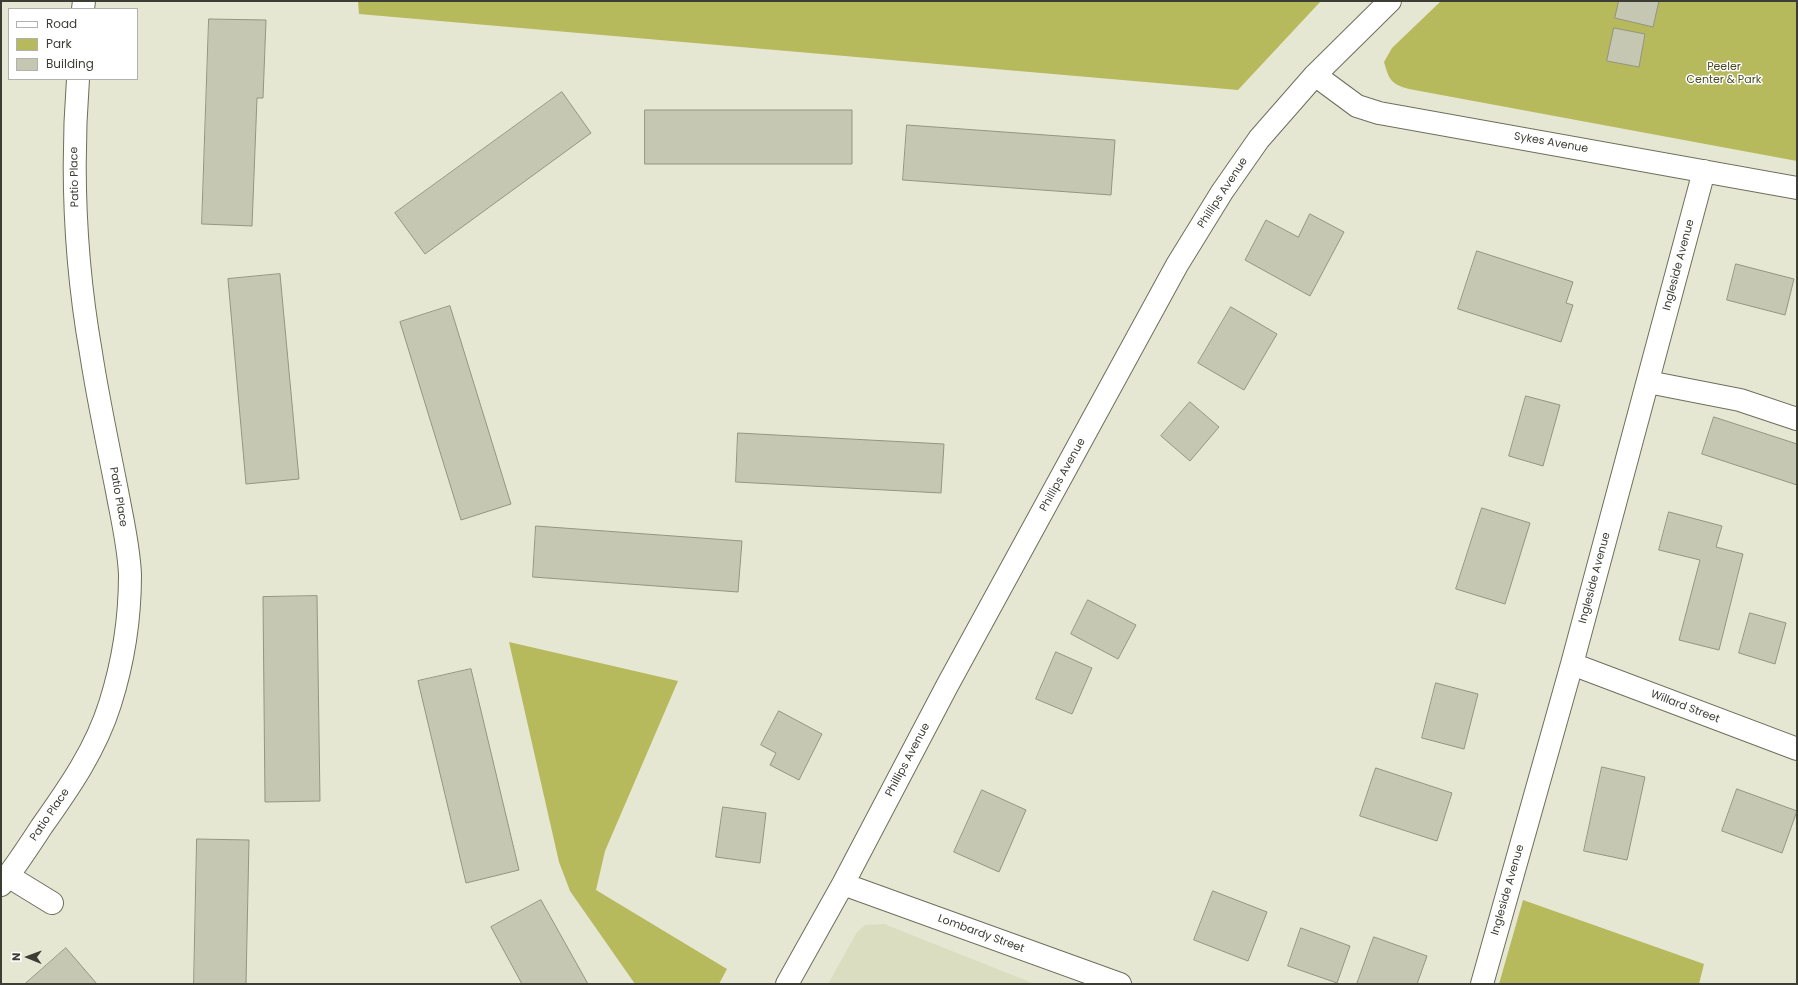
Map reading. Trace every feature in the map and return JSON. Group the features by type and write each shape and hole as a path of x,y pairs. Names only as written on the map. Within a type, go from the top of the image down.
{"street":[{"name":"Phillips Avenue","path":"787,984 843,884 947,686 1177,265 1222,192 1259,139 1315,75 1390,1"},
{"name":"Sykes Avenue","path":"1315,75 1357,106 1379,113 1797,188"},
{"name":"Patio Place","path":"5,880 70,786 94,744 110,705 121,662 128,619 130,574 123,523 91,354 80,280 75,218 74,135 78,80"},
{"name":"Ingleside Avenue","path":"1482,984 1572,664 1704,171"},
{"path":"1648,382 1740,400 1797,419"},
{"name":"Willard Street","path":"1572,664 1797,749"},
{"path":"5,880 52,903"},
{"name":"Lombardy Street","path":"843,884 1120,984"}],"shaded area":[{"path":"884,924 1035,984 828,984 857,932 865,925"}],"green space":[{"path":"358,1 1321,1 1238,90 359,14"},
{"name":"Peeler Center & Park","path":"1441,1 1797,1 1797,161 1409,89 1394,83 1387,73 1384,62 1392,48"},
{"path":"509,642 678,681 605,851 596,890 727,969 719,984 635,984 570,891 559,862"},
{"path":"1523,900 1704,964 1699,984 1499,984"}],"building":[{"path":"1619,1 1659,1 1653,27 1615,18"},
{"path":"209,19 266,20 263,98 257,98 252,226 202,224"},
{"path":"1614,28 1645,34 1639,67 1607,61"},
{"path":"562,92 591,133 425,254 395,213"},
{"path":"645,110 852,110 852,164 645,164"},
{"path":"907,125 1115,140 1111,195 903,180"},
{"path":"1310,214 1344,232 1310,296 1245,260 1266,220 1298,237"},
{"path":"1477,251 1573,282 1566,303 1573,305 1561,342 1458,309"},
{"path":"1736,264 1794,279 1785,315 1727,300"},
{"path":"280,274 299,479 246,484 228,279"},
{"path":"450,306 511,504 461,520 400,322"},
{"path":"1231,307 1277,334 1244,390 1198,363"},
{"path":"1526,396 1560,405 1543,466 1509,456"},
{"path":"1190,402 1219,427 1190,461 1161,436"},
{"path":"1714,417 1797,444 1797,485 1702,454"},
{"path":"738,433 944,444 941,493 736,482"},
{"path":"1482,508 1530,523 1505,604 1456,589"},
{"path":"1669,512 1722,526 1716,547 1743,554 1719,650 1679,640 1700,560 1659,550"},
{"path":"536,526 742,541 738,592 533,577"},
{"path":"317,596 320,801 265,802 263,597"},
{"path":"1088,600 1136,625 1118,659 1071,634"},
{"path":"1750,613 1786,623 1775,664 1739,653"},
{"path":"1056,652 1092,668 1072,714 1036,699"},
{"path":"471,669 519,870 466,883 418,681"},
{"path":"1436,683 1478,694 1464,749 1422,738"},
{"path":"779,711 822,734 799,780 770,765 776,753 761,745"},
{"path":"1602,767 1645,777 1627,860 1584,851"},
{"path":"1376,768 1452,793 1437,841 1360,816"},
{"path":"1737,789 1797,811 1782,853 1722,831"},
{"path":"982,790 1026,810 999,872 954,852"},
{"path":"723,807 766,813 760,863 716,857"},
{"path":"197,839 249,840 246,984 194,984"},
{"path":"1213,891 1267,912 1248,961 1194,940"},
{"path":"541,900 588,984 522,984 491,927"},
{"path":"1301,928 1350,946 1337,983 1288,966"},
{"path":"1374,937 1427,956 1417,984 1357,984"},
{"path":"66,948 97,984 25,984"}]}
